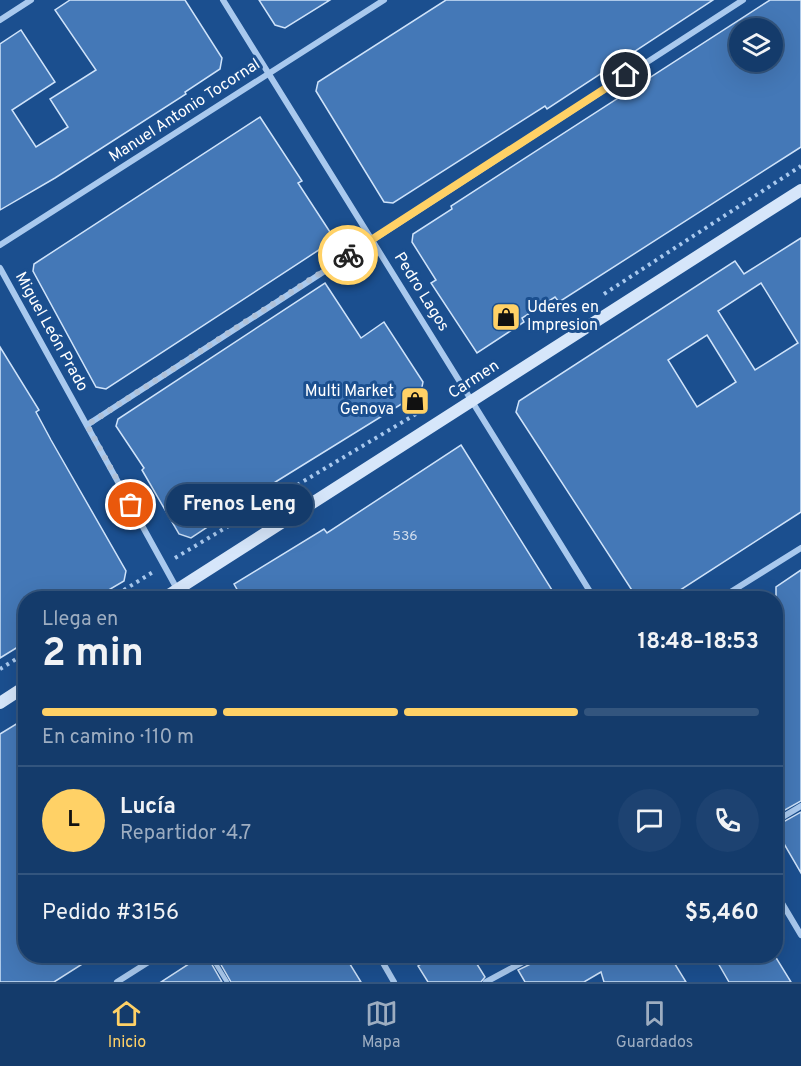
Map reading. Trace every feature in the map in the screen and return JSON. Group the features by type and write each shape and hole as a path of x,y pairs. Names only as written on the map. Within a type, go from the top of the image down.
{"main road":[{"name":"Carmen","path":"185,591 472,401 801,190"},
{"path":"0,703 18,691"}],"street":[{"path":"0,20 31,0"},
{"name":"Pedro Lagos","path":"223,0 590,591"},
{"name":"Manuel Antonio Tocornal","path":"0,245 384,0"},
{"path":"87,425 743,0"},
{"name":"Miguel León Prado","path":"0,268 178,591"},
{"path":"733,591 801,548"},
{"path":"783,817 801,806"},
{"path":"783,905 801,935"},
{"path":"118,982 147,963"},
{"path":"383,963 394,982"},
{"path":"486,982 521,963"}],"lane":[{"path":"215,963 227,982"}],"path":[{"path":"0,669 18,658"}],"building":[{"path":"70,0 185,0 222,58 220,69 185,92 186,94 55,178 0,210 0,44 21,30 55,82 12,110 36,147 68,127 50,99 96,70 55,10"},
{"path":"259,0 330,0 285,28 275,25"},
{"path":"446,0 713,0 547,109 545,106 393,203 384,202 316,91 318,82"},
{"path":"770,0 801,0 801,147 559,302 555,297 522,318 524,322 477,353 431,283 436,280 412,242 413,234 452,209 451,206 729,26 729,72 783,72 783,18 742,18"},
{"path":"260,117 302,181 298,183 330,232 328,244 106,389 96,387 33,271 34,264"},
{"path":"801,238 801,512 679,591 632,591 516,412 519,401 735,261 744,274","holes":["761,283 798,343 755,370 718,311","707,335 736,382 697,407 668,360"]},
{"path":"325,283 361,338 384,322 423,382 421,392 277,481 191,538 179,534 142,470 144,468 116,426 118,419"},
{"path":"0,347 39,410 36,412 51,440 126,571 124,581 107,591 18,591 18,647 0,658"},
{"path":"461,445 553,591 238,591 234,584 324,529 327,533"},
{"path":"801,570 801,801 783,811 783,591 776,591 776,587"},
{"path":"18,723 18,963 84,963 54,982 0,982 0,734"},
{"path":"801,812 801,873 783,842 783,822"},
{"path":"190,963 211,963 222,982 161,982"},
{"path":"220,963 349,963 361,982 231,982"},
{"path":"476,963 485,977 481,982 428,982 418,966 421,964"},
{"path":"533,963 674,963 686,982 604,982 601,972 584,982 525,982 518,970"},
{"path":"718,963 779,963 791,982 729,982"}],"way so far":[{"path":"131,505 87,425 348,255"}],"place":[{"name":"Uderes en Impresion","path":"506,317"},
{"name":"Multi Market Genova","path":"415,401"},
{"name":"Frenos Leng","path":"131,505"}],"route":[{"path":"348,255 626,75"}]}
